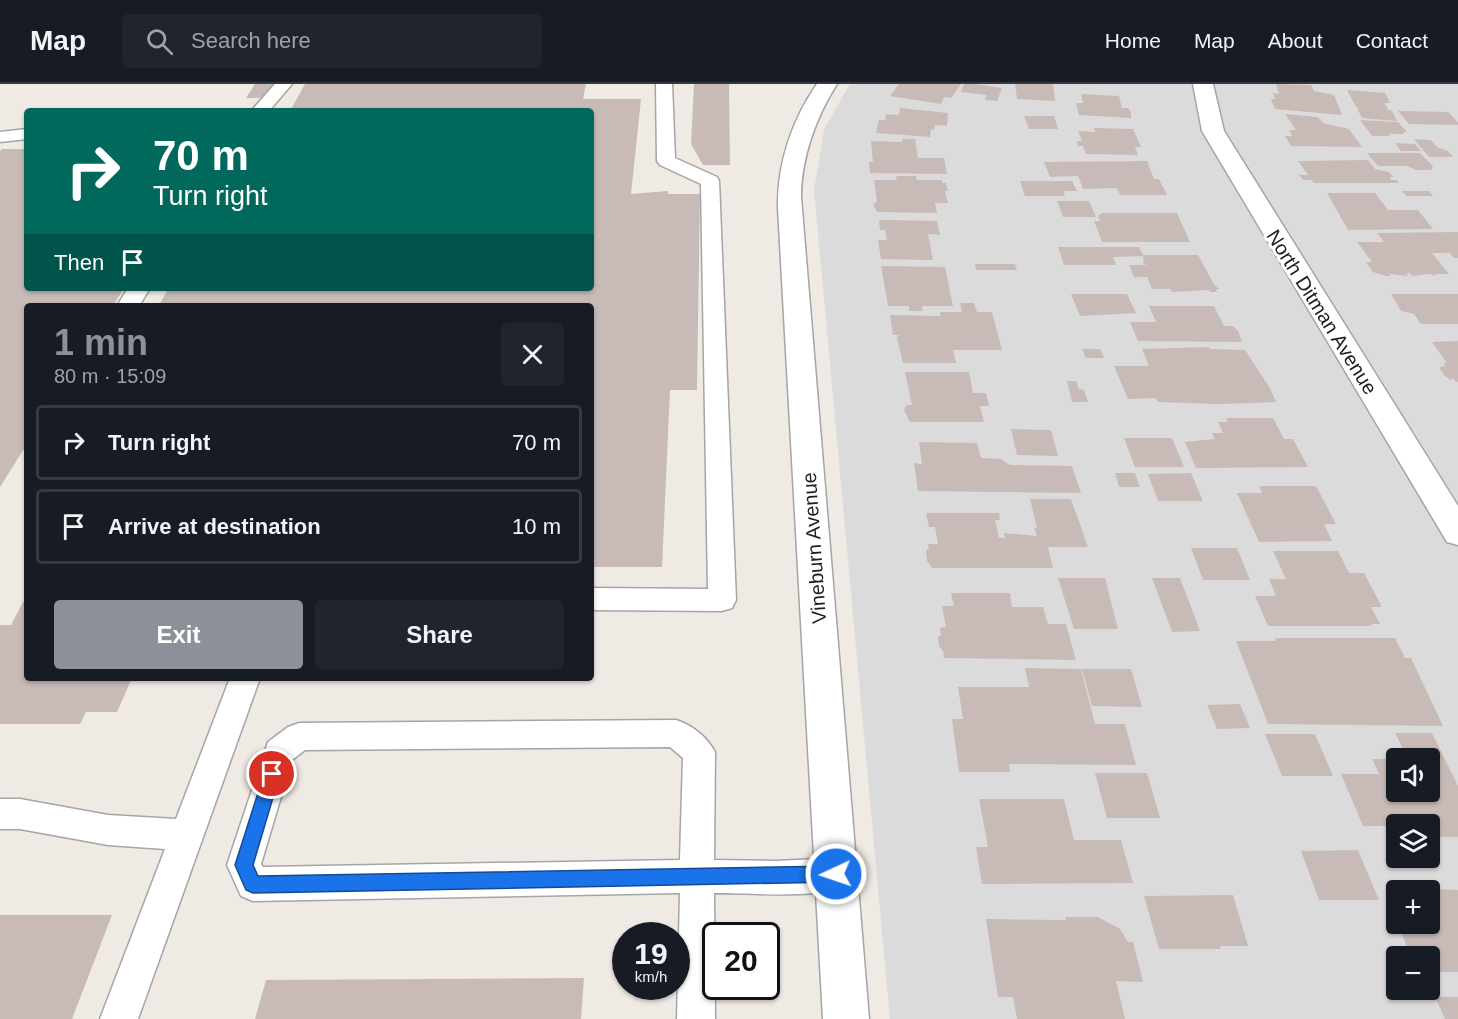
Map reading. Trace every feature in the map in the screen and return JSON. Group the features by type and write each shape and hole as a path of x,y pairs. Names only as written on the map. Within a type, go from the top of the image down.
{"street":[{"name":"Vineburn Avenue","path":"827,84 820,92 799,144 790,179 795,285 846,1019"},
{"name":"North Ditman Avenue","path":"1203,84 1213,131 1458,533"}],"lane":[{"path":"263,108 284,84"},
{"path":"594,599 722,600 710,181 666,161 664,84"},
{"path":"0,136 24,134"},
{"path":"119,1019 185,835 244,681"},
{"path":"696,1019 697,876 699,752 675,733 299,737 279,752 244,865 253,884 697,876 776,877 836,874"},
{"path":"0,814 20,814 108,830 185,835"}],"shaded area":[{"path":"850,84 1458,84 1458,1019 890,1019 814,190 824,129"}],"building":[{"path":"255,84 274,84 266,98 246,98"},
{"path":"305,84 586,84 583,99 641,99 631,194 668,191 668,194 700,194 697,390 670,390 662,567 594,567 594,303 160,303 167,291 594,291 594,108 292,108"},
{"path":"694,84 729,84 730,165 703,165 691,144"},
{"path":"899,84 961,84 951,98 944,97 941,104 890,96"},
{"path":"964,84 1002,88 997,101 985,100 987,95 961,92"},
{"path":"1015,84 1053,84 1055,101 1017,99"},
{"path":"1276,84 1311,85 1314,91 1334,95 1342,115 1275,109 1271,99 1275,99 1273,93 1279,94"},
{"path":"1347,90 1385,93 1390,103 1384,103 1388,109 1386,109 1392,111 1397,121 1362,118 1357,108 1360,107 1356,107"},
{"path":"1081,94 1119,96 1122,108 1128,108 1131,118 1079,115 1076,103 1083,103"},
{"path":"900,108 948,113 947,126 935,125 934,130 931,129 930,137 876,133 879,120 885,120 886,114 899,115"},
{"path":"1398,111 1448,112 1458,122 1458,125 1409,124"},
{"path":"1285,114 1318,117 1323,123 1349,129 1362,147 1291,146 1285,136 1292,136 1289,130 1296,130"},
{"path":"1024,116 1054,116 1058,129 1029,129"},
{"path":"1360,120 1398,122 1407,132 1388,134 1390,136 1372,136"},
{"path":"1094,128 1133,129 1141,147 1135,147 1138,155 1086,154 1083,146 1078,146 1077,141 1082,141 1078,131 1095,132"},
{"path":"902,139 915,139 918,158 944,158 947,174 870,173 869,162 873,162 871,141 902,142"},
{"path":"1414,139 1431,140 1437,147 1448,151 1453,157 1429,157"},
{"path":"1395,143 1415,144 1421,151 1401,151"},
{"path":"2,149 24,149 24,291 122,291 115,303 24,303 24,449 0,487 0,151"},
{"path":"1367,153 1420,153 1433,166 1431,170 1416,170 1407,166 1378,166"},
{"path":"1368,160 1375,169 1389,172 1394,177 1390,177 1391,180 1397,180 1399,183 1314,183 1311,180 1303,180 1299,175 1308,175 1298,161"},
{"path":"1147,161 1154,179 1159,179 1167,195 1120,195 1117,188 1083,189 1078,176 1050,177 1044,162"},
{"path":"896,176 916,176 917,180 942,180 942,183 946,183 948,203 935,203 937,213 877,212 873,204 877,202 874,180 897,180"},
{"path":"1020,181 1072,181 1077,191 1063,191 1065,196 1025,196"},
{"path":"1402,191 1429,191 1433,196 1406,196"},
{"path":"1327,193 1375,193 1388,210 1418,210 1433,229 1348,230"},
{"path":"1057,201 1089,201 1096,217 1063,217"},
{"path":"1102,213 1177,213 1190,242 1102,242 1094,221 1100,221 1098,216"},
{"path":"879,221 937,221 940,235 928,234 933,260 881,259 878,240 887,240 885,230 880,230"},
{"path":"1458,232 1458,258 1454,258 1450,253 1432,253 1449,274 1435,274 1436,276 1430,274 1412,276 1410,273 1406,274 1408,276 1389,274 1391,276 1386,276 1373,272 1366,262 1372,262 1357,242 1384,242 1377,233"},
{"path":"1058,247 1139,247 1143,255 1198,255 1215,286 1220,289 1216,289 1217,292 1209,290 1172,292 1170,289 1152,289 1147,277 1134,277 1129,265 1146,265 1142,262 1144,262 1143,256 1113,257 1116,265 1064,265"},
{"path":"975,264 1015,264 1017,270 976,270"},
{"path":"881,266 945,267 953,306 922,306 923,311 909,311 909,306 888,306"},
{"path":"1071,294 1127,294 1136,313 1080,316"},
{"path":"1391,294 1458,294 1458,324 1421,324 1414,314 1401,311"},
{"path":"960,303 974,303 977,312 992,312 1002,350 953,350 956,363 903,363 897,338 899,335 893,335 890,315 941,316 940,312 962,312"},
{"path":"1149,306 1214,306 1224,326 1233,326 1238,331 1242,342 1138,341 1130,322 1156,322"},
{"path":"1458,341 1458,382 1456,382 1453,378 1451,380 1445,376 1440,369 1441,366 1446,367 1443,363 1447,363 1432,342"},
{"path":"1209,347 1210,349 1245,350 1270,388 1276,402 1218,404 1158,402 1156,398 1128,399 1114,366 1149,366 1142,349"},
{"path":"1082,349 1100,349 1104,358 1086,358"},
{"path":"905,372 969,372 973,393 986,393 989,406 980,406 984,422 910,422 904,410 907,405 912,405"},
{"path":"1067,381 1076,381 1079,389 1084,390 1088,402 1072,402"},
{"path":"1226,418 1273,418 1284,439 1293,439 1308,467 1196,468 1185,442 1215,439 1212,433 1223,433 1218,422 1228,422"},
{"path":"1011,429 1051,430 1058,456 1017,455"},
{"path":"1124,438 1172,438 1184,467 1135,467"},
{"path":"919,442 977,443 981,458 1001,459 1010,465 1072,466 1081,493 918,491 914,463 922,464"},
{"path":"1115,473 1135,473 1140,487 1119,487"},
{"path":"1191,473 1203,501 1158,501 1148,474"},
{"path":"1259,486 1316,486 1336,524 1324,524 1332,541 1259,542 1237,493 1262,493"},
{"path":"1030,499 1071,499 1088,547 1048,547 1053,568 932,568 927,561 928,544 938,544 935,527 929,527 926,513 999,513 1000,520 995,520 999,538 1005,538 1004,533 1037,536"},
{"path":"1191,548 1237,548 1250,580 1203,580"},
{"path":"1273,551 1338,551 1349,573 1364,573 1382,607 1371,607 1380,624 1371,624 1372,626 1268,626 1255,596 1276,596 1269,579 1286,579"},
{"path":"1058,578 1105,578 1118,629 1074,629"},
{"path":"1152,578 1180,578 1200,631 1172,632"},
{"path":"951,593 1010,593 1012,607 1043,607 1048,624 1066,624 1076,660 944,658 938,637 941,635 940,628 946,627 942,606 954,606"},
{"path":"24,602 24,681 131,681 117,712 86,712 80,724 0,724 0,625 11,625"},
{"path":"1275,638 1395,638 1405,658 1411,658 1443,726 1268,724 1236,641 1276,641"},
{"path":"1025,668 1081,669 1095,724 1125,724 1136,765 1009,764 1010,772 959,772 952,719 963,719 958,687 1029,687"},
{"path":"1082,669 1131,669 1142,707 1092,706"},
{"path":"1240,704 1250,728 1217,729 1207,705"},
{"path":"1395,733 1432,733 1439,748 1402,748"},
{"path":"1265,734 1315,734 1333,776 1282,776"},
{"path":"1440,749 1458,786 1458,837 1440,837 1440,814 1386,814 1386,826 1363,826 1341,774 1379,774 1372,759 1386,759 1386,802 1440,802"},
{"path":"1095,773 1147,773 1160,818 1107,818"},
{"path":"979,799 1064,799 1074,840 1121,840 1133,883 982,884 976,847 988,847"},
{"path":"1358,850 1379,900 1319,900 1301,851"},
{"path":"1440,889 1458,890 1458,972 1440,972 1440,946 1407,946 1402,934 1440,934"},
{"path":"1233,895 1248,946 1220,946 1221,949 1159,949 1144,896"},
{"path":"0,915 112,915 72,1019 0,1019"},
{"path":"1066,917 1098,917 1120,929 1128,942 1133,942 1143,982 1116,981 1125,1019 1017,1019 1013,997 998,997 986,919 1066,920"},
{"path":"584,978 581,1019 255,1019 266,980"},
{"path":"1440,997 1458,997 1458,1019 1445,1019 1436,1000 1440,1000"}],"route":[{"path":"272,774 244,865 253,884 697,876 776,877 836,874"}]}
